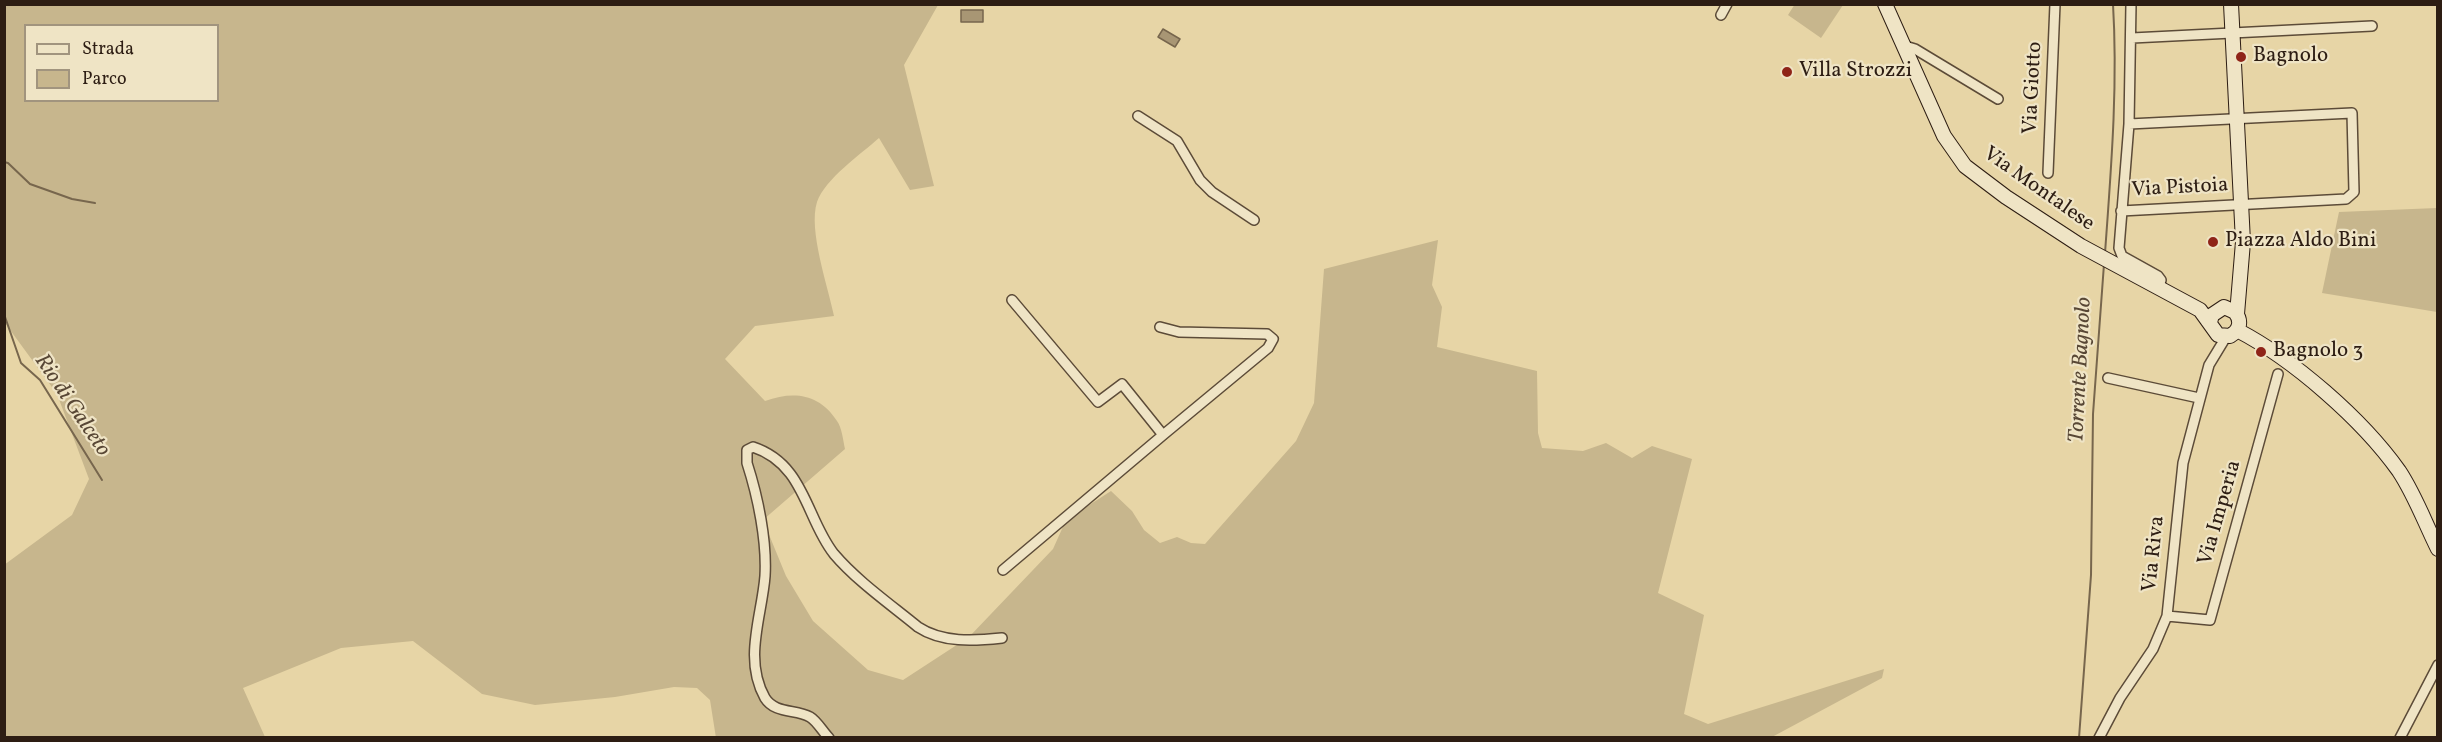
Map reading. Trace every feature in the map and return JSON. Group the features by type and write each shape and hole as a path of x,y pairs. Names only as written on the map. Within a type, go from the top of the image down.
{"street":[{"path":"1720,15 1727,4"},
{"name":"Via Montalese","path":"1885,4 1944,136 1954,154 1965,166 2037,218 2105,259 2200,310 2222,330 2279,353 2298,368 2375,442 2407,485 2438,549"},
{"name":"Via Giotto","path":"2048,173 2055,4"},
{"path":"2132,4 2129,124 2119,252 2122,256 2158,276 2161,280 2159,287"},
{"path":"2231,4 2242,204 2241,277 2237,314 2239,323 2222,330 2217,310 2224,308 2237,314"},
{"path":"2132,38 2372,26"},
{"path":"1905,46 1915,49 1998,99"},
{"name":"Via Pistoia","path":"2121,211 2346,199 2354,192 2352,113 2238,120"},
{"path":"1138,116 1177,141 1200,180 1212,192 1254,220"},
{"path":"2129,124 2238,120"},
{"path":"2224,308 2241,277"},
{"path":"1012,300 1098,402 1122,384 1163,435"},
{"path":"1003,570 1268,348 1273,339 1267,334 1179,332 1160,327"},
{"name":"Via Riva","path":"2099,738 2120,698 2153,649 2167,616 2183,463 2199,398 2222,330"},
{"name":"Via Imperia","path":"2167,616 2210,620 2278,374"},
{"path":"2108,378 2199,398"},
{"path":"829,738 810,717 776,708 766,699 760,684 754,633 765,577 764,555 747,464 747,450 753,447 760,449 790,475 804,493 835,554 918,627 930,635 951,639 1002,638"},
{"path":"2400,738 2438,665"}],"green space":[{"path":"1795,4 1843,5 1821,38 1788,15"},
{"path":"5,5 938,5 904,65 934,186 910,190 879,138 835,176 821,193 817,202 815,227 817,242 834,316 755,326 725,359 765,401 786,396 805,397 822,405 839,424 845,449 763,520 786,576 813,621 868,670 903,680 969,637 1053,549 1066,520 1111,491 1132,511 1144,530 1160,543 1177,537 1191,543 1205,544 1296,441 1314,403 1324,269 1438,240 1432,285 1442,307 1437,347 1537,371 1538,433 1542,448 1583,451 1606,443 1632,458 1652,446 1692,459 1658,593 1704,615 1684,714 1708,724 1884,669 1882,678 1772,737 716,738 710,700 697,688 674,687 615,697 535,705 482,694 413,641 341,648 243,688 265,737 5,737 4,565 72,515 89,479 57,394 5,323"},
{"path":"2437,208 2437,312 2322,293 2339,212"}],"shaded area":[{"path":"961,10 983,10 983,22 961,22"},
{"path":"1163,29 1180,39 1175,47 1158,37"}],"waterway":[{"name":"Torrente Bagnolo","path":"2105,253 2114,97 2113,4"},
{"name":"Rio di Galceto","path":"4,162 8,163 30,184 72,199 95,203"},
{"name":"Torrente Bagnolo","path":"2079,738 2091,575 2093,414 2104,264"},
{"name":"Rio di Galceto","path":"4,314 21,363 40,380 102,480"}],"place":[{"name":"Bagnolo","path":"2241,57"},
{"name":"Villa Strozzi","path":"1787,72"},
{"name":"Piazza Aldo Bini","path":"2213,242"},
{"name":"Bagnolo 3","path":"2261,352"}]}
